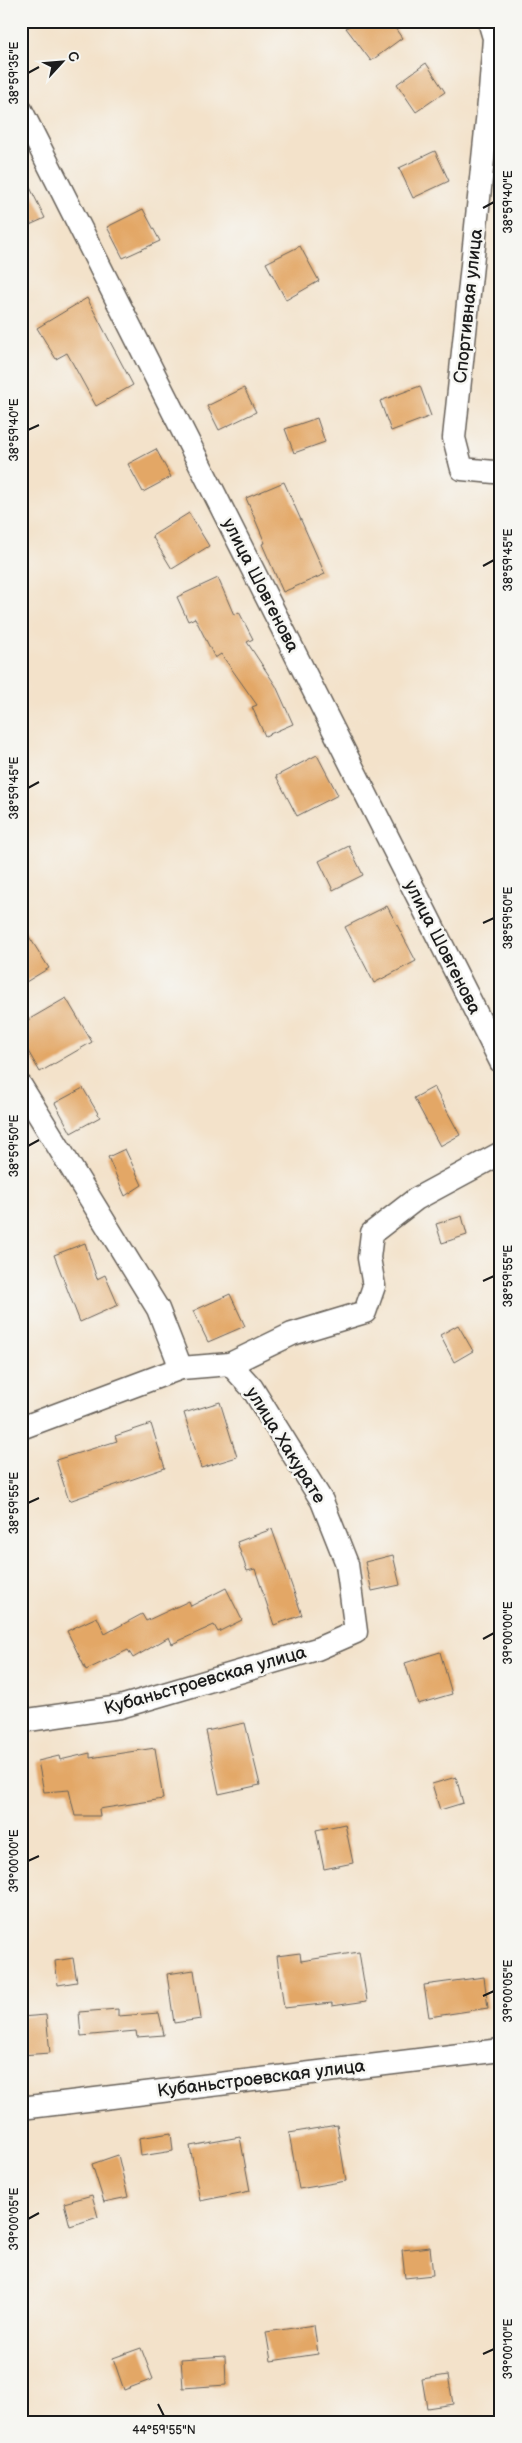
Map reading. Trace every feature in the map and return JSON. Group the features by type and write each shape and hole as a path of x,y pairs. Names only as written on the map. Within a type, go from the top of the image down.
{"street":[{"name":"Спортивная улица","path":"489,21 494,38 490,92 454,438 462,469 494,472"},
{"name":"улица Шовгенова","path":"21,110 500,1061"},
{"path":"21,1086 158,1309 181,1368"},
{"path":"21,1428 181,1368 230,1364 292,1334 365,1312 374,1286 369,1258 372,1233 416,1198 501,1153"},
{"name":"улица Хакурате","path":"230,1364 252,1388 322,1501 347,1564 356,1632"},
{"name":"Кубаньстроевская улица","path":"21,1721 120,1707 317,1649 356,1632"},
{"name":"Кубаньстроевская улица","path":"21,2108 501,2050"}],"building":[{"path":"357,21 390,21 402,38 371,61 346,28"},
{"path":"426,63 445,92 416,112 397,84"},
{"path":"435,151 449,181 413,198 399,168"},
{"path":"21,169 45,218 21,229"},
{"path":"143,209 160,241 123,258 107,227"},
{"path":"300,246 319,281 286,300 266,263"},
{"path":"87,298 133,385 96,406 67,353 56,359 37,328"},
{"path":"420,386 431,416 391,431 380,401"},
{"path":"244,388 256,412 219,430 207,406"},
{"path":"317,418 325,442 294,453 285,429"},
{"path":"156,449 171,477 143,492 128,464"},
{"path":"284,482 325,574 283,592 262,544 265,543 246,498"},
{"path":"189,513 209,546 172,569 152,536"},
{"path":"218,578 234,615 239,612 253,639 247,642 276,686 293,724 265,736 252,707 257,705 221,654 215,658 195,618 188,621 177,597"},
{"path":"317,755 338,795 297,816 276,776"},
{"path":"349,846 363,875 333,890 319,861"},
{"path":"387,906 416,961 374,983 345,927"},
{"path":"21,924 49,968 21,985"},
{"path":"66,998 92,1042 40,1072 21,1039 21,1024"},
{"path":"434,1087 460,1135 440,1146 414,1098"},
{"path":"83,1088 100,1117 71,1133 55,1103"},
{"path":"125,1149 142,1185 125,1196 108,1157"},
{"path":"462,1216 467,1235 442,1243 436,1224"},
{"path":"85,1243 97,1279 105,1275 118,1305 80,1322 54,1255"},
{"path":"230,1294 245,1326 208,1342 193,1311"},
{"path":"458,1325 473,1351 454,1362 440,1335"},
{"path":"220,1402 237,1457 201,1468 184,1413"},
{"path":"151,1424 165,1468 69,1501 56,1460 117,1441 115,1436"},
{"path":"272,1529 302,1615 274,1625 255,1569 247,1571 237,1542"},
{"path":"393,1555 400,1585 372,1591 365,1562"},
{"path":"226,1588 242,1620 218,1632 214,1625 172,1644 169,1637 133,1658 128,1650 86,1670 67,1631 97,1617 105,1634 142,1614 146,1621 189,1601 191,1606"},
{"path":"440,1652 452,1694 418,1704 405,1663"},
{"path":"245,1723 260,1785 219,1794 206,1731"},
{"path":"155,1748 163,1799 99,1809 100,1816 75,1816 69,1790 44,1792 38,1761 59,1756 60,1760 90,1753 90,1758"},
{"path":"456,1777 463,1803 440,1810 432,1784"},
{"path":"345,1824 353,1863 324,1869 316,1830"},
{"path":"359,1952 367,2001 332,2006 332,2003 284,2008 277,1956 300,1953 301,1961"},
{"path":"73,1958 77,1982 58,1985 55,1961"},
{"path":"194,1970 201,2019 174,2023 167,1974"},
{"path":"484,1977 488,2008 429,2017 424,1985"},
{"path":"118,2009 118,2016 159,2013 164,2035 137,2037 136,2031 81,2036 79,2012"},
{"path":"46,2015 50,2053 21,2055 21,2017"},
{"path":"337,2125 346,2181 299,2189 289,2133"},
{"path":"171,2133 173,2151 141,2156 139,2138"},
{"path":"240,2137 250,2191 200,2201 190,2146"},
{"path":"118,2155 128,2197 104,2202 92,2164"},
{"path":"92,2195 98,2217 70,2226 64,2203"},
{"path":"430,2247 433,2275 405,2278 402,2250"},
{"path":"314,2325 318,2354 271,2361 266,2332"},
{"path":"141,2348 153,2379 124,2390 113,2358"},
{"path":"225,2356 226,2385 183,2388 181,2359"},
{"path":"448,2375 453,2404 427,2408 422,2379"}]}
